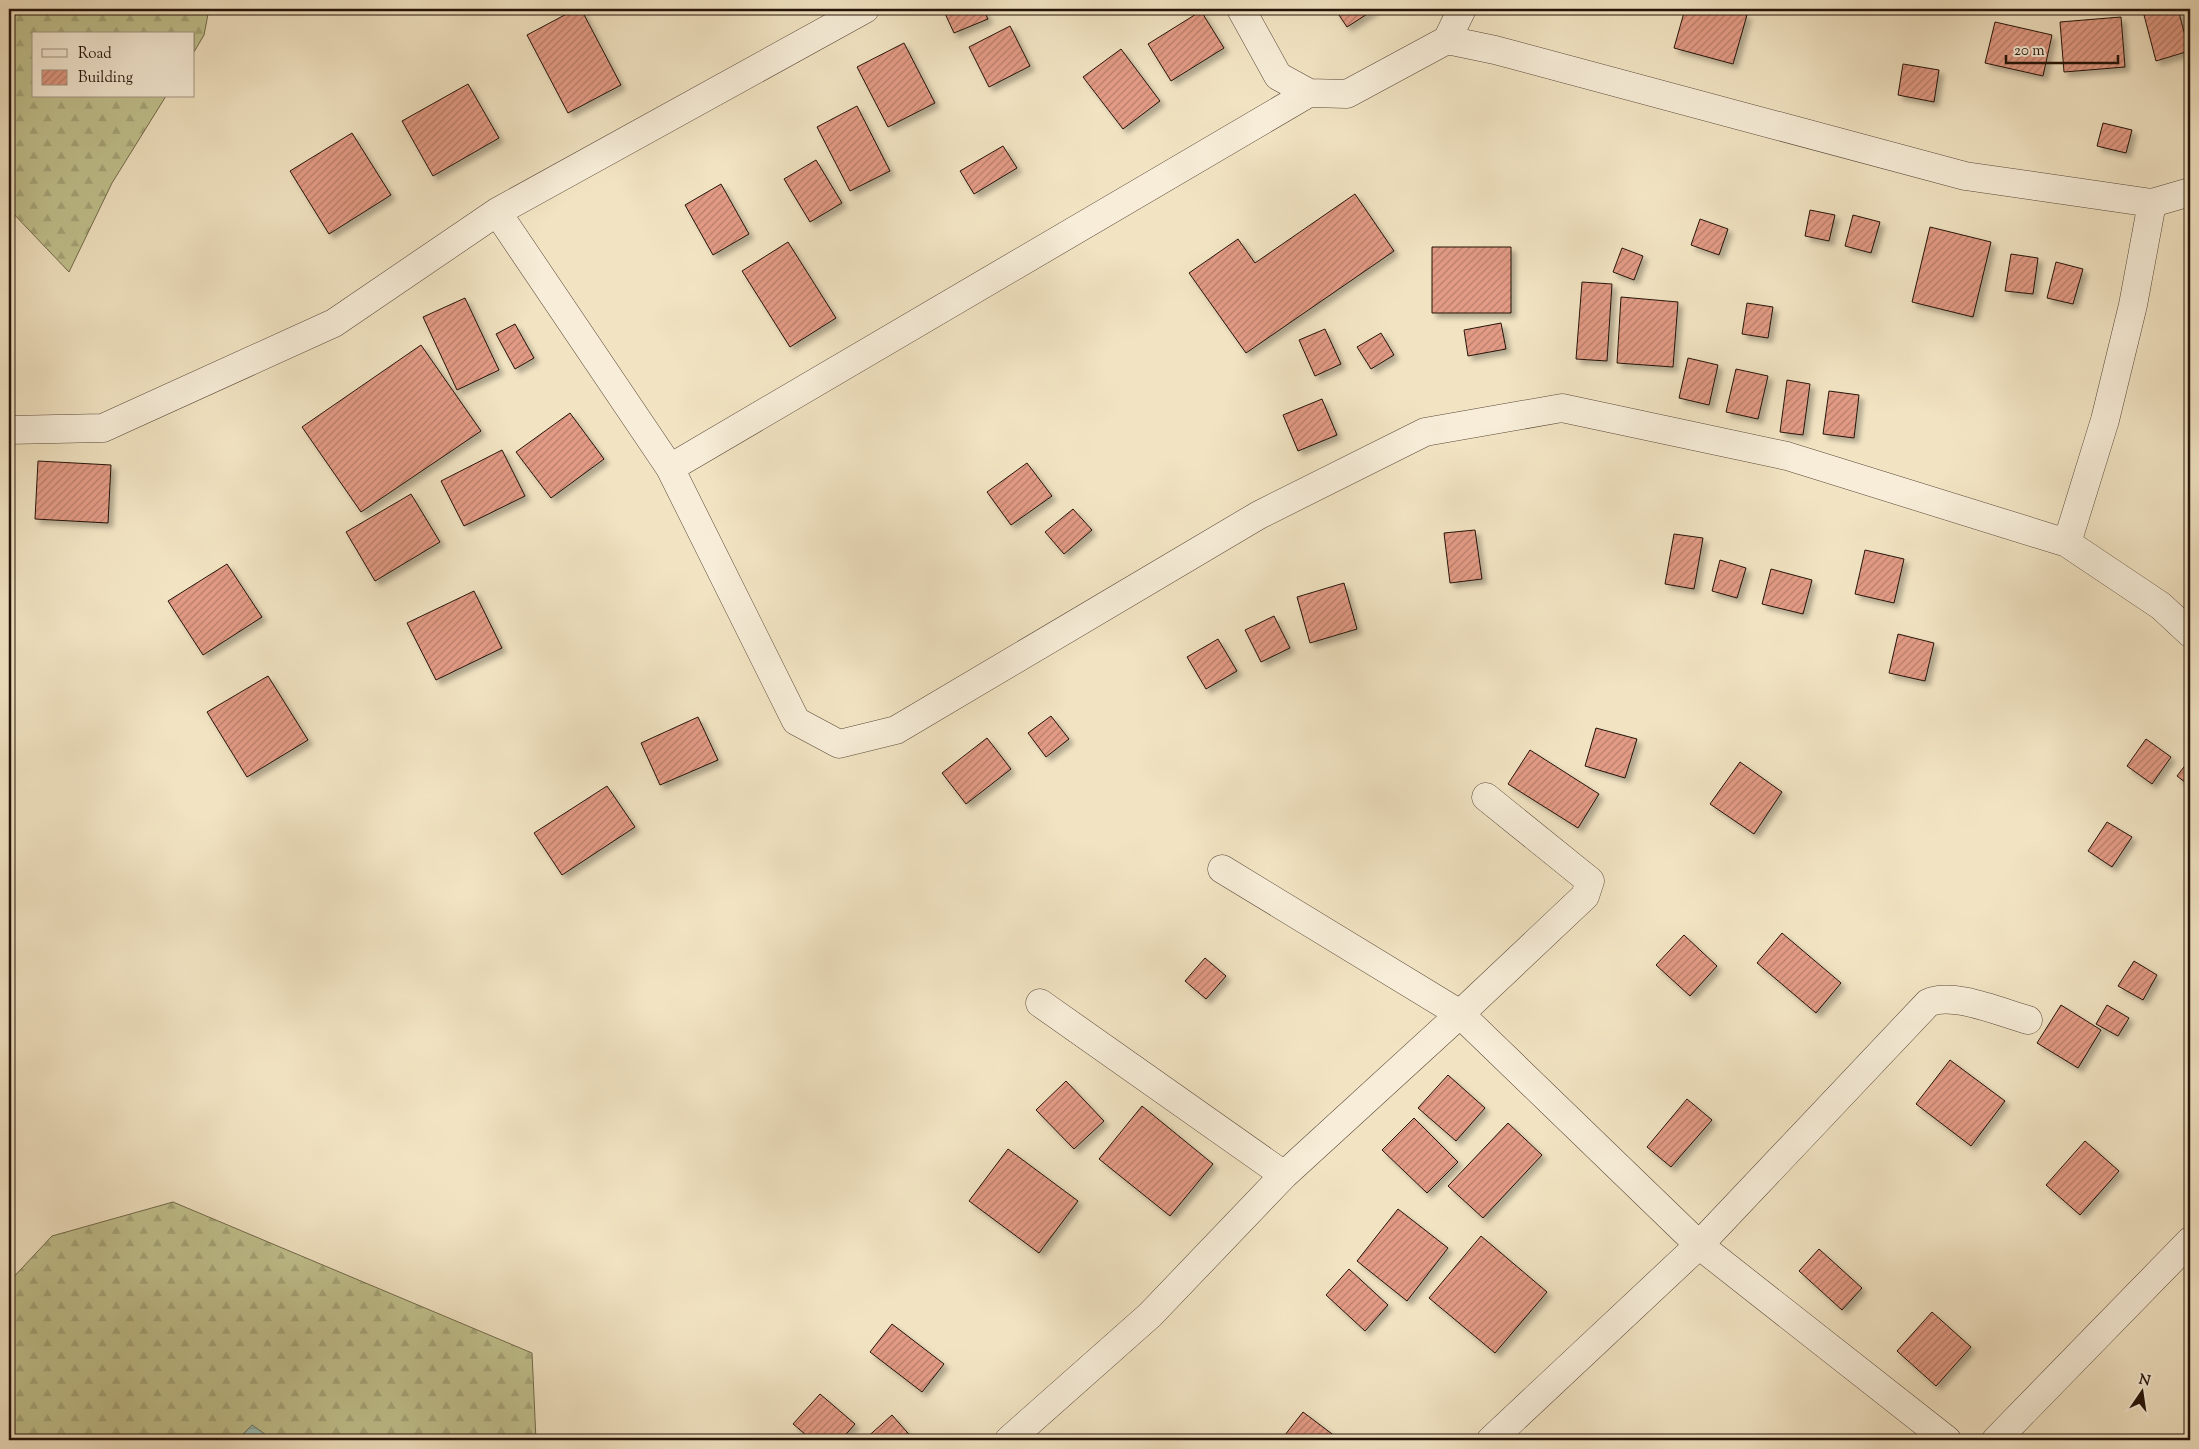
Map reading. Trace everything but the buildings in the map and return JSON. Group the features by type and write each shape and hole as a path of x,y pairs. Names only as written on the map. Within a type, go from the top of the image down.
{"street":[{"path":"9,430 104,428 334,323 497,212 865,9"},
{"path":"1241,9 1278,76 1308,93 1347,94 1447,40 1462,9"},
{"path":"1447,40 1495,50 1965,176 2152,203 2190,192"},
{"path":"670,468 1308,93"},
{"path":"2067,543 2105,420 2133,305 2152,203"},
{"path":"497,212 670,468 796,721 839,744 896,730 1258,515 1425,432 1562,408 1788,456 2067,543 2160,606 2190,633"},
{"path":"1009,1440 1150,1314 1284,1175 1460,1014 1585,896 1590,881 1486,797"},
{"path":"1222,868 1460,1014 1699,1245 1947,1440"},
{"path":"1491,1440 1699,1245 1928,1003 1936,998 1954,999 2028,1020"},
{"path":"1040,1004 1284,1175"},
{"path":"1996,1440 2190,1241"}],"green space":[{"path":"9,9 209,9 204,35 195,50 195,32 32,32 32,98 165,98 112,183 69,272 9,209"},
{"path":"173,1202 532,1353 536,1440 273,1440 252,1425 237,1440 9,1440 9,1282 52,1236"}],"water":[{"path":"252,1425 273,1440 238,1440"}]}
